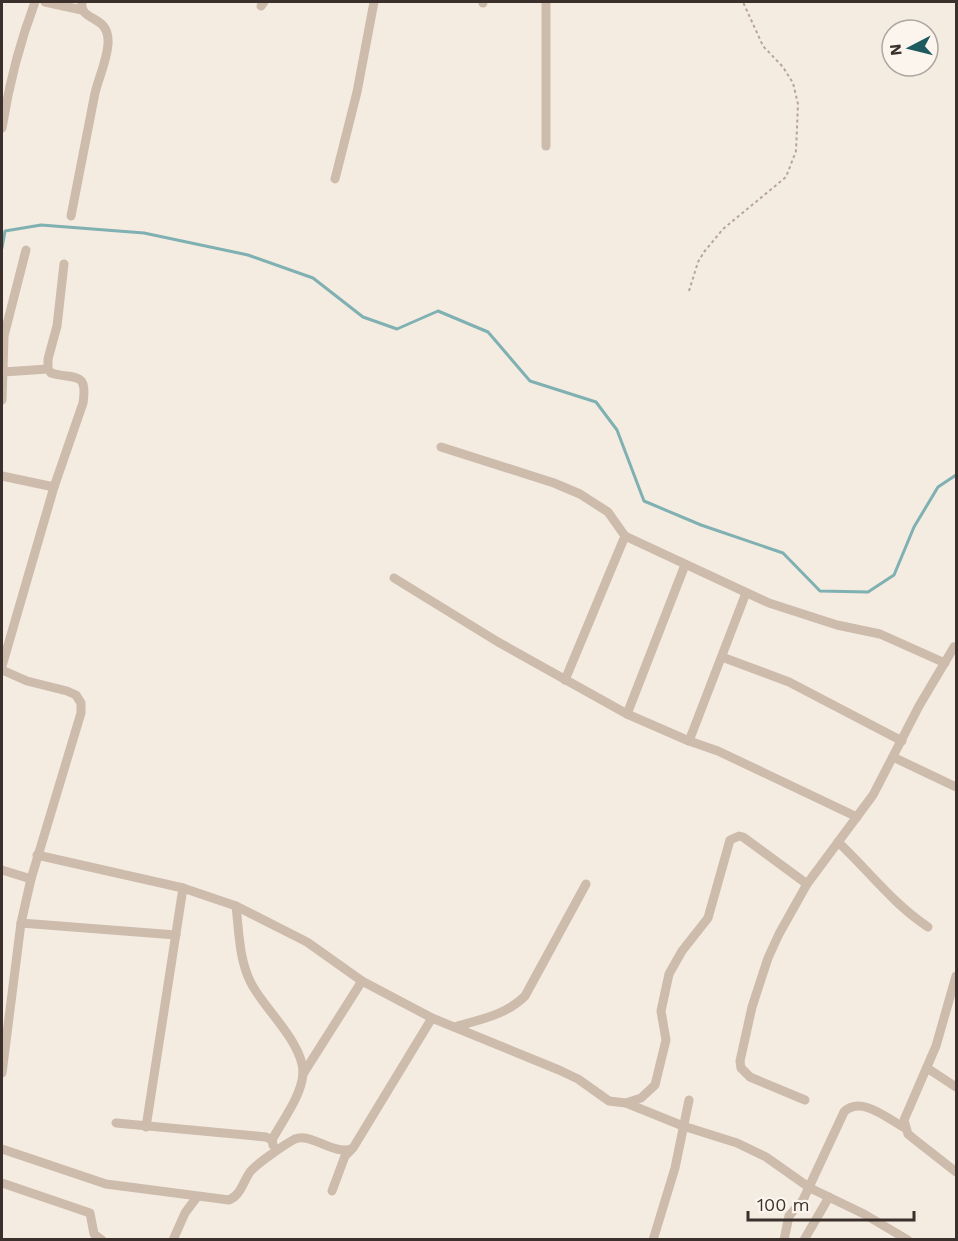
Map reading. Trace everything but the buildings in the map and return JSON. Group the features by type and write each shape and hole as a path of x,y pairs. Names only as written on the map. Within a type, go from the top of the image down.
{"street":[{"path":"2,128 12,75 35,2"},
{"path":"45,2 82,6 85,14 101,22 106,29 108,46 96,91 72,216"},
{"path":"335,179 357,92 374,2"},
{"path":"546,2 546,146"},
{"path":"2,400 3,336 26,250"},
{"path":"2,1073 5,1018 30,879 81,713 81,703 76,695 40,685 2,668 54,487 85,391 84,383 77,377 51,373 48,369 48,359 57,326 64,264"},
{"path":"3,372 48,369"},
{"path":"441,447 554,483 580,495 608,512 625,536 747,593 801,615 880,634 945,663"},
{"path":"2,476 54,487"},
{"path":"565,680 625,536"},
{"path":"627,714 685,565"},
{"path":"394,578 498,642 627,714 718,751 857,816"},
{"path":"689,741 747,593"},
{"path":"805,1100 750,1077 741,1068 740,1061 752,1007 768,958 807,884 873,795 956,646"},
{"path":"722,657 789,682 902,741"},
{"path":"893,757 957,787"},
{"path":"626,1103 641,1098 655,1085 666,1040 661,1011 669,974 682,951 708,918 730,840 742,837 807,884"},
{"path":"838,842 907,913 928,927"},
{"path":"37,855 183,888 236,906 307,942 363,981 432,1018 559,1070 578,1079 609,1101 626,1103 683,1126 736,1143 766,1157 810,1188 864,1214 908,1239"},
{"path":"2,870 30,879"},
{"path":"455,1027 501,1013 515,1006 525,996 586,884"},
{"path":"146,1127 183,888"},
{"path":"236,906 244,968 250,983 293,1044 301,1062 303,1074"},
{"path":"21,923 176,935"},
{"path":"905,1128 906,1113 927,1068 957,976"},
{"path":"273,1155 272,1140 294,1099 303,1074 363,981"},
{"path":"947,1010 957,1015"},
{"path":"332,1191 345,1156 353,1148 432,1018"},
{"path":"927,1068 957,1088"},
{"path":"652,1239 675,1168 689,1100"},
{"path":"783,1239 789,1216 810,1188 848,1107 854,1105 866,1107 905,1128 914,1139 957,1172"},
{"path":"116,1123 266,1137 272,1140"},
{"path":"2,1149 106,1184 224,1201 233,1198 251,1170 300,1138 345,1151 353,1148"},
{"path":"2,1183 90,1213 94,1234 102,1239"},
{"path":"173,1239 185,1213 197,1197"},
{"path":"804,1239 829,1197"}],"path":[{"path":"689,291 698,262 704,252 723,230 786,177 796,152 799,130 798,104 793,83 783,67 763,46 743,2"}],"waterway":[{"path":"2,248 5,231 41,225 144,233 248,255 313,278 363,317 397,329 438,311 488,332 530,381 596,402 617,430 644,501 701,525 783,553 820,591 868,592 894,575 914,527 938,487 956,475"}]}
